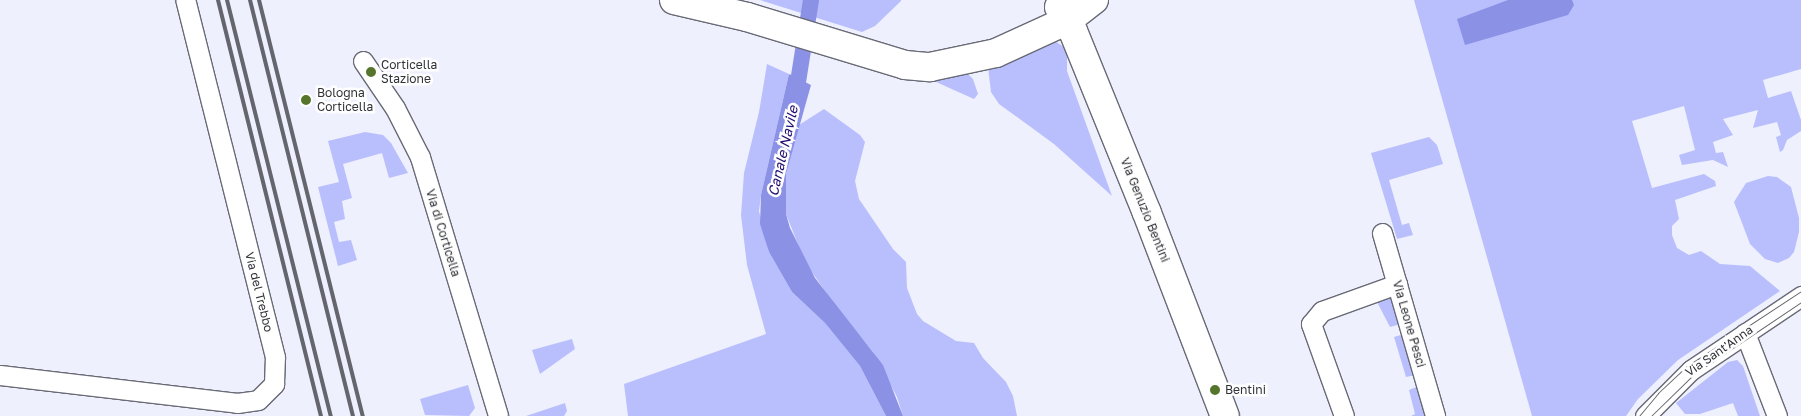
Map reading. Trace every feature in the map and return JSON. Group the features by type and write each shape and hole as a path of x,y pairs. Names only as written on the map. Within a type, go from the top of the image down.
{"main road":[{"path":"674,0 755,20 905,65 930,67 996,53 1066,9 1094,0"},
{"name":"Via Genuzio Bentini","path":"1066,9 1225,416"}],"street":[{"name":"Via del Trebbo","path":"0,376 75,384 218,408 258,400 274,384 276,366 186,0"},
{"name":"Via di Corticella","path":"363,61 395,108 420,157 498,416"},
{"name":"Via Leone Pesci","path":"1382,233 1435,416"},
{"path":"1344,416 1312,324 1322,311 1397,284"},
{"name":"Via Sant'Anna","path":"1645,416 1680,378 1801,296"},
{"path":"1745,333 1777,416"}],"shaded area":[{"path":"760,0 901,1 875,26 862,32"},
{"path":"1414,0 1801,0 1801,69 1763,80 1768,98 1791,91 1801,120 1801,131 1787,140 1783,150 1780,152 1776,137 1781,135 1777,122 1753,128 1758,110 1723,119 1733,135 1713,142 1716,153 1723,152 1728,167 1713,160 1682,165 1679,155 1695,150 1684,106 1632,121 1652,188 1704,174 1715,181 1716,186 1675,200 1679,219 1672,226 1672,235 1677,248 1689,255 1701,251 1720,264 1750,266 1780,291 1678,360 1638,399 1626,416 1532,416"},
{"path":"1052,39 1067,49 1067,71 1112,196 1054,144 999,104 991,92 988,67"},
{"path":"767,64 789,74 759,211 769,252 792,292 825,323 860,366 886,416 628,416 624,384 766,334 747,265 741,215 744,173 759,112"},
{"path":"965,71 973,79 978,94 974,99 925,77"},
{"path":"824,109 860,135 865,142 855,181 859,199 893,249 906,262 907,288 917,314 923,321 956,341 974,343 983,358 1006,382 1013,396 1017,416 903,416 897,397 873,352 834,304 805,262 786,214 786,174 799,125"},
{"path":"365,132 383,135 391,143 408,173 389,178 382,153 343,164 352,198 342,201 345,219 334,222 339,242 351,240 357,260 338,266 318,187 339,182 328,141"},
{"path":"1429,137 1437,145 1443,164 1389,180 1402,225 1409,223 1413,235 1397,239 1371,153"},
{"path":"1768,176 1777,177 1791,187 1799,218 1799,232 1794,252 1789,258 1778,263 1765,259 1750,244 1734,202 1746,183"},
{"path":"1392,294 1401,324 1390,327 1376,300"},
{"path":"1404,334 1416,375 1406,377 1394,337"},
{"path":"572,339 575,349 540,374 532,350"},
{"path":"1737,360 1743,366 1760,416 1738,416 1733,403 1700,414 1685,414 1676,403 1728,362"},
{"path":"468,385 475,408 469,416 425,415 420,399"},
{"path":"1419,386 1428,416 1411,416 1415,414 1409,390"},
{"path":"565,403 567,411 564,416 526,416"}],"water":[{"path":"1508,0 1572,0 1574,5 1568,15 1465,45 1457,19"},
{"path":"789,74 811,85 786,174 786,214 790,228 815,278 883,365 903,416 886,416 860,366 825,323 792,292 769,252 760,224 761,195"}],"waterway":[{"name":"Canale Navile","path":"795,101 811,0"}],"tram line":[{"path":"1639,416 1658,393 1687,366 1801,291"},
{"path":"1651,416 1694,374 1801,302"}],"railway":[{"path":"218,0 321,416"},
{"path":"227,0 331,416"},
{"path":"250,0 353,416"},
{"path":"259,0 363,416"}],"place":[{"name":"Corticella Stazione","path":"371,72"},
{"name":"Bologna Corticella","path":"306,100"},
{"name":"Bentini","path":"1215,390"}]}
